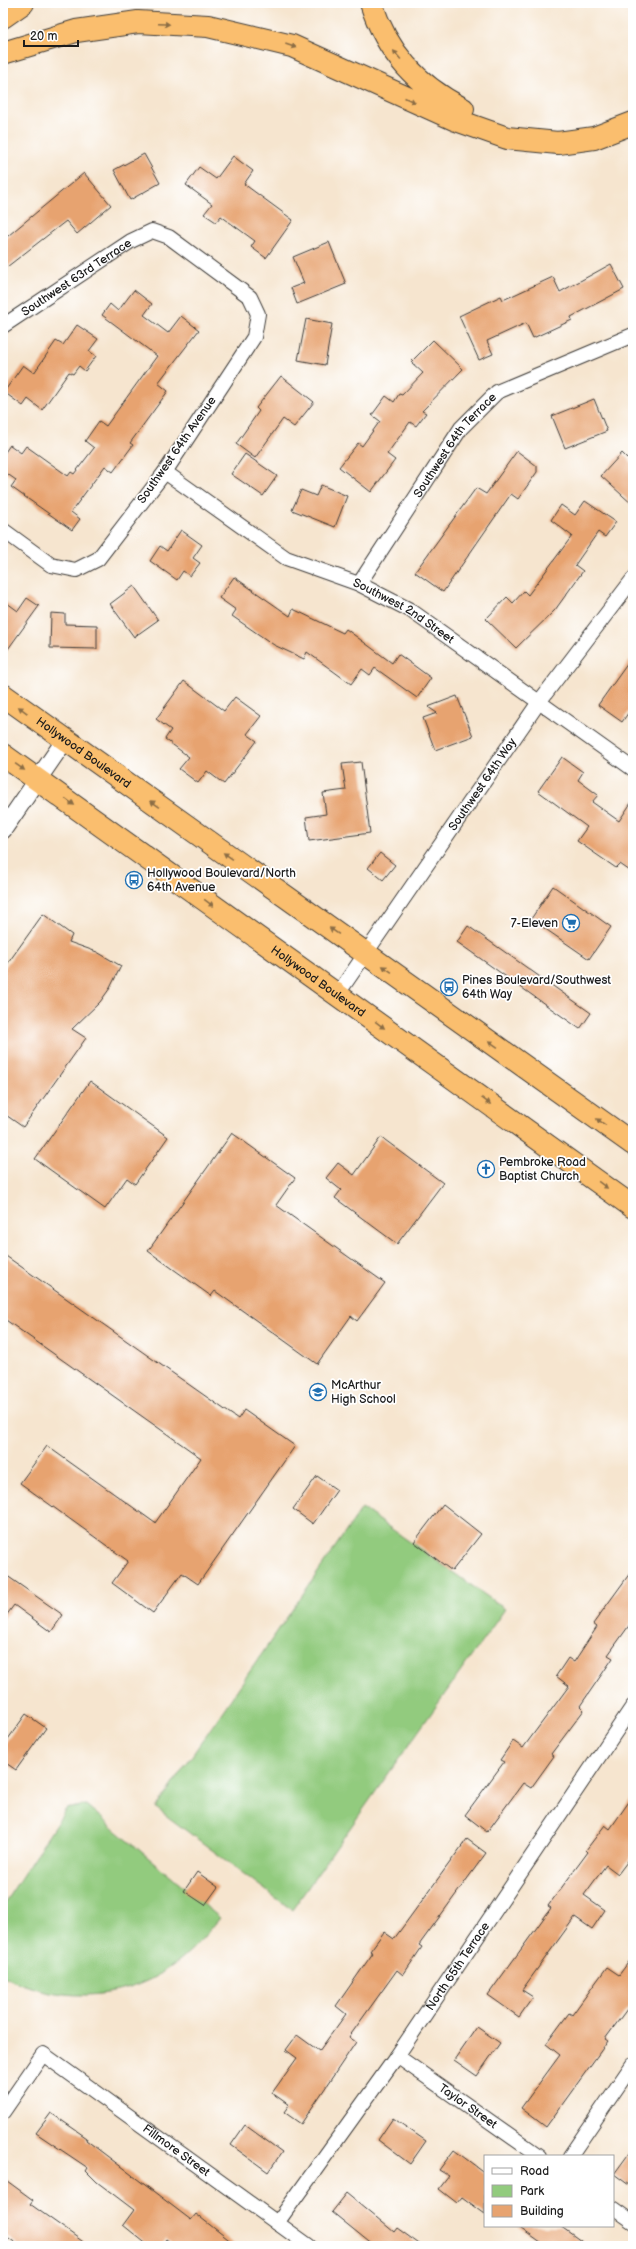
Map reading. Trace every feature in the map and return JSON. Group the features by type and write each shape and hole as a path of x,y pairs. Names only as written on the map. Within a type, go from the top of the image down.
{"highway":[{"path":"3,17 23,3"},
{"path":"370,3 389,44 411,71 438,96 473,114 506,126 545,131 582,128 615,120 633,110"},
{"path":"3,53 76,31 138,22 208,26 292,46 456,120 507,138 558,143 594,138 633,123"},
{"name":"Hollywood Boulevard","path":"3,695 633,1144"},
{"name":"Hollywood Boulevard","path":"3,755 633,1207"}],"street":[{"name":"Southwest 63rd Terrace","path":"3,326 131,242 152,231 169,237 250,297 258,314"},
{"name":"Southwest 64th Avenue","path":"3,530 51,565 76,570 98,559 165,472 254,337 258,314"},
{"name":"Southwest 64th Terrace","path":"359,584 461,428 497,392 633,335"},
{"name":"Southwest 2nd Street","path":"165,472 286,558 359,584 410,610 633,769"},
{"name":"Southwest 64th Way","path":"337,995 539,702 633,579"},
{"path":"3,830 65,740"},
{"name":"North 65th Terrace","path":"277,2223 397,2056 633,1706"},
{"name":"Fillmore Street","path":"3,2112 43,2054 309,2246"},
{"name":"Taylor Street","path":"397,2056 538,2155"},
{"path":"571,2155 633,2064"},
{"path":"614,2209 633,2222"}],"green space":[{"path":"362,1508 505,1609 292,1910 156,1808"},
{"path":"86,1805 220,1918 183,1958 149,1980 128,1988 108,1993 86,1995 44,1991 23,1985 3,1976 3,1905 66,1809"}],"building":[{"path":"144,154 160,183 130,200 114,170"},
{"path":"233,156 253,171 244,184 293,220 266,258 251,247 255,241 221,216 216,222 204,214 212,204 186,185 199,167 216,179"},
{"path":"84,173 111,205 77,234 66,221 3,270 3,240"},
{"path":"329,242 346,284 297,304 291,288 304,283 293,257"},
{"path":"611,264 624,289 571,317 572,320 533,338 526,323 487,341 493,354 479,360 459,316 501,296 503,300 553,277 560,292"},
{"path":"134,290 152,304 144,315 168,333 181,316 199,330 158,383 168,391 130,443 133,445 113,472 105,466 71,512 80,519 72,530 11,487 16,480 3,471 3,455 10,445 21,453 26,446 68,476 71,472 74,474 94,448 85,441 99,421 106,426 157,356 102,315 110,304 118,311"},
{"path":"306,319 332,324 325,365 298,360"},
{"path":"77,325 98,339 89,351 96,356 85,371 79,366 73,374 69,372 42,410 28,399 23,406 4,392 23,365 34,373 56,341 63,345"},
{"path":"433,340 463,369 422,411 426,413 416,426 410,422 387,454 395,460 371,492 339,467 358,443 362,446 380,421 372,415 386,396 394,402 399,394 402,395 423,373 411,362"},
{"path":"281,376 314,402 294,427 283,419 255,458 236,444 259,411 256,408"},
{"path":"594,399 607,431 565,448 552,416"},
{"path":"517,451 537,466 537,472 518,499 511,494 443,592 415,572 476,488 486,494"},
{"path":"622,453 633,464 633,505 601,476"},
{"path":"245,454 277,476 263,496 231,474"},
{"path":"321,485 347,496 335,527 292,510 301,490 316,496"},
{"path":"585,501 616,522 605,537 598,532 575,565 583,571 555,610 516,648 486,619 507,597 513,603 524,591 528,595 572,536 551,520 561,505 575,515"},
{"path":"181,530 202,545 193,558 200,563 190,576 183,571 177,580 150,561 160,546 167,551"},
{"path":"234,577 290,616 293,609 343,633 346,629 392,663 398,654 431,678 417,698 375,668 370,675 362,669 351,684 307,652 304,659 274,645 232,616 236,610 219,598"},
{"path":"134,586 158,620 134,637 110,604"},
{"path":"27,598 39,606 3,656 3,600 18,611"},
{"path":"51,613 65,614 65,624 97,625 97,649 50,648"},
{"path":"633,656 633,706 622,722 598,705"},
{"path":"184,681 224,711 235,697 261,716 247,734 257,741 224,784 207,771 198,783 179,769 189,757 165,739 171,730 156,719"},
{"path":"457,696 473,736 435,750 423,718 437,713 428,707"},
{"path":"562,757 583,772 578,780 598,795 592,802 619,821 633,800 633,873 620,864 616,868 577,841 587,827 538,791"},
{"path":"361,762 370,833 309,841 306,817 326,814 323,793 346,790 342,764"},
{"path":"380,853 395,865 383,880 368,868"},
{"name":"7-Eleven","path":"553,886 611,927 589,959 531,919"},
{"path":"43,914 72,935 69,942 97,952 121,966 110,988 100,1002 72,1029 86,1038 23,1127 3,1113 3,970"},
{"path":"468,926 591,1013 580,1029 457,942"},
{"path":"90,1081 168,1137 135,1184 127,1178 105,1209 35,1159"},
{"path":"232,1133 295,1178 276,1205 385,1283 357,1321 351,1316 317,1364 215,1291 211,1296 148,1251"},
{"path":"381,1137 443,1183 397,1244 335,1198 341,1190 326,1178 338,1163 354,1175"},
{"path":"3,1254 238,1419 244,1410 295,1446 198,1584 182,1573 153,1613 112,1583 128,1561 20,1483 47,1446 155,1523 201,1458 3,1318"},
{"path":"317,1476 337,1490 313,1524 293,1509"},
{"path":"443,1504 481,1534 452,1571 414,1542"},
{"path":"633,1569 633,1620 608,1655 613,1658 580,1706 584,1710 551,1754 554,1756 531,1788 523,1783 487,1832 465,1815 504,1762 500,1760 513,1741 523,1748 569,1686 556,1676 568,1658 574,1662 597,1627 593,1624"},
{"path":"3,1573 63,1615 51,1632 14,1605 3,1620"},
{"path":"26,1714 46,1728 16,1770 3,1761 3,1746"},
{"path":"633,1796 633,1854 618,1874 606,1865 584,1895 605,1910 592,1929 575,1917 522,1990 533,1997 519,2017 488,1995 551,1908 548,1906 588,1852 586,1850 605,1825 610,1829"},
{"path":"467,1839 486,1853 419,1945 422,1947 403,1975 397,1970 349,2037 356,2042 301,2124 284,2112 289,2105 272,2093 297,2058 286,2050 297,2035 319,2051 346,2014 336,2006 373,1953 370,1951 384,1932 394,1939"},
{"path":"197,1872 218,1887 205,1905 184,1891"},
{"path":"633,1956 633,2001 605,2039 608,2041 546,2127 521,2108 560,2055 546,2044 569,2013 572,2015 607,1967 619,1975"},
{"path":"477,2027 500,2043 477,2076 454,2060"},
{"path":"51,2113 87,2138 86,2140 191,2220 196,2214 237,2246 175,2246 166,2239 161,2246 149,2246 123,2225 134,2210 97,2182 86,2171 88,2168 36,2133"},
{"path":"393,2118 426,2141 410,2164 378,2140"},
{"path":"245,2125 282,2152 268,2172 231,2145"},
{"path":"633,2148 633,2188 614,2174"},
{"path":"454,2150 484,2172 484,2213 462,2197 457,2203 439,2189 449,2176 439,2170"},
{"path":"3,2178 33,2200 30,2204 89,2246 20,2246 3,2234"},
{"path":"347,2193 394,2232 397,2228 422,2246 374,2246 332,2212"},
{"path":"518,2227 561,2227 588,2246 545,2246"}],"place":[{"name":"Hollywood Boulevard/North 64th Avenue","path":"134,880"},
{"name":"7-Eleven","path":"571,923"},
{"name":"Pines Boulevard/Southwest 64th Way","path":"449,987"},
{"name":"Pembroke Road Baptist Church","path":"486,1169"},
{"name":"McArthur High School","path":"318,1392"}]}
